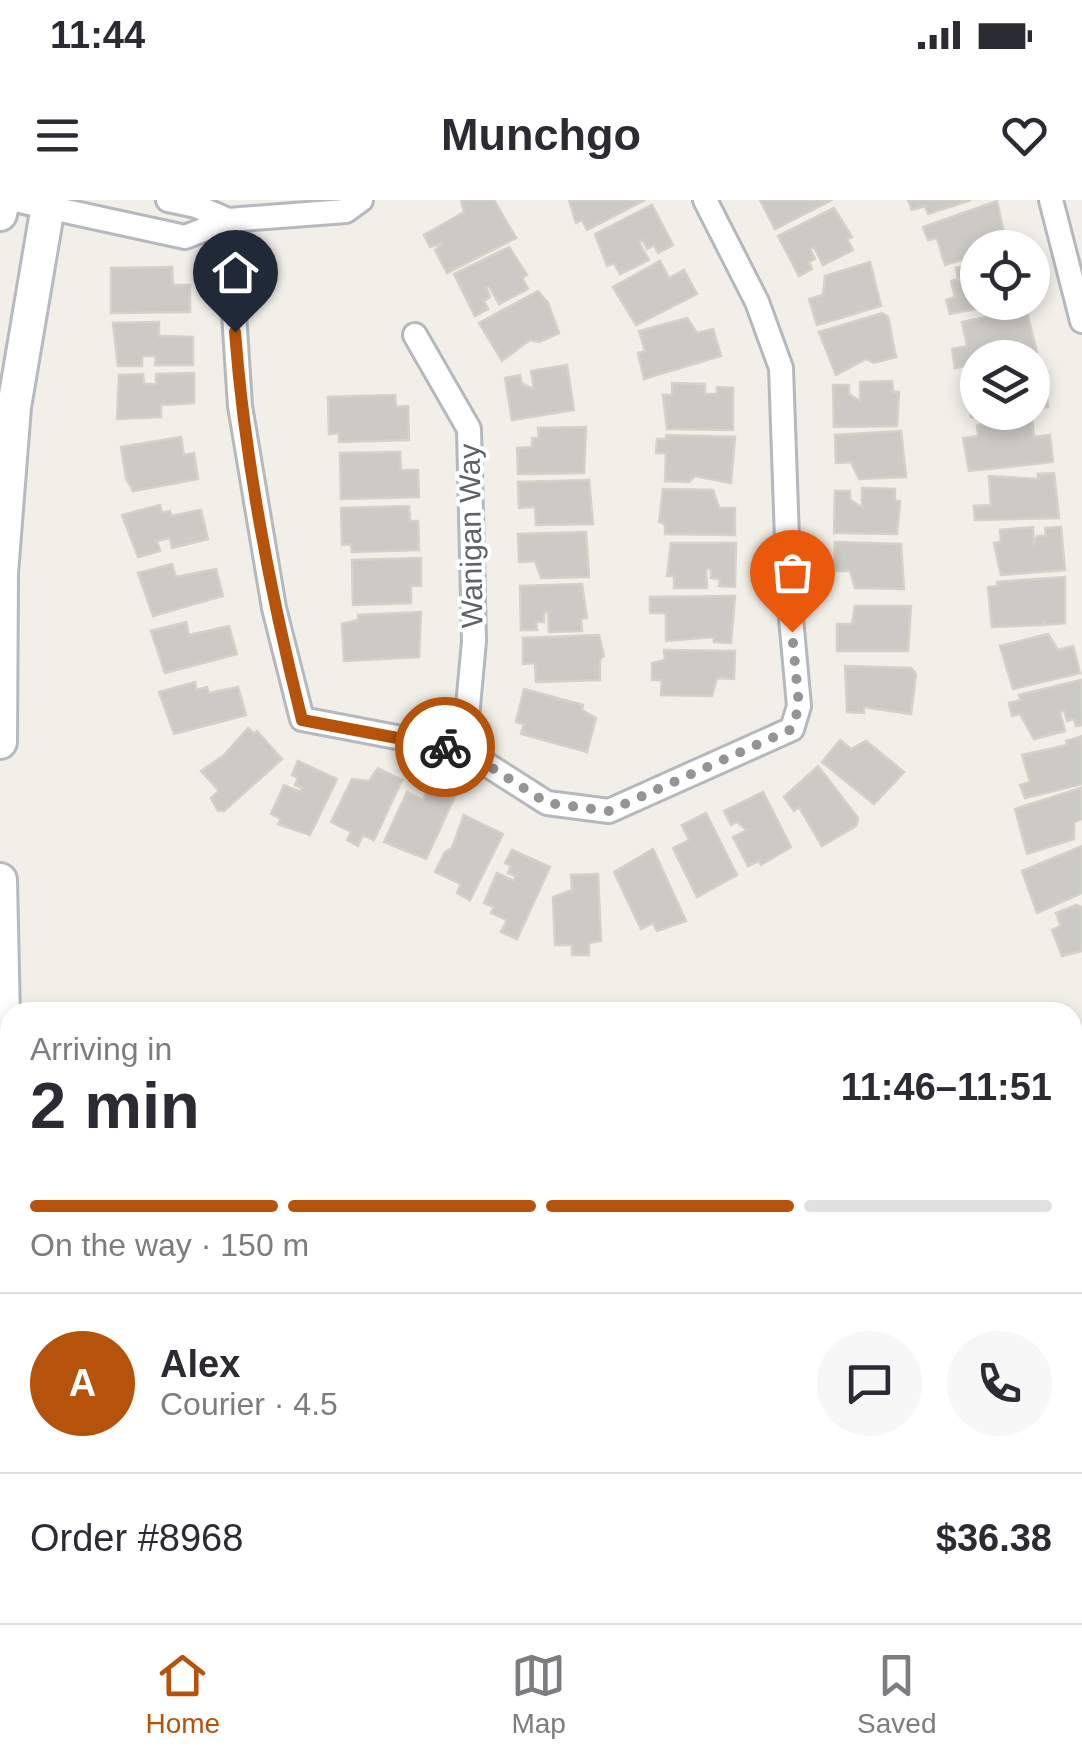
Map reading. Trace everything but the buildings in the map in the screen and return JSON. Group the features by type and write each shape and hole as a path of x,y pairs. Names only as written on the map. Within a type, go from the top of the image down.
{"main road":[{"path":"0,214 3,200"},
{"path":"0,742 1,573 14,406 37,202"},
{"path":"0,880 2,1002"}],"street":[{"path":"168,200 196,206 228,220"},
{"path":"37,202 185,237 228,220 346,210 361,200"},
{"path":"228,220 240,406 274,608 302,720 464,750 547,803 609,811 792,729 799,706 789,596 781,368 757,302 705,200"},
{"path":"1051,200 1082,321"},
{"name":"Wanigan Way","path":"415,335 468,429 474,640 464,750"}],"way so far":[{"path":"445,747 464,750 547,803 609,811 792,729 799,706 792,632"}],"route":[{"path":"235,332 240,406 274,608 302,720 445,747"}]}
